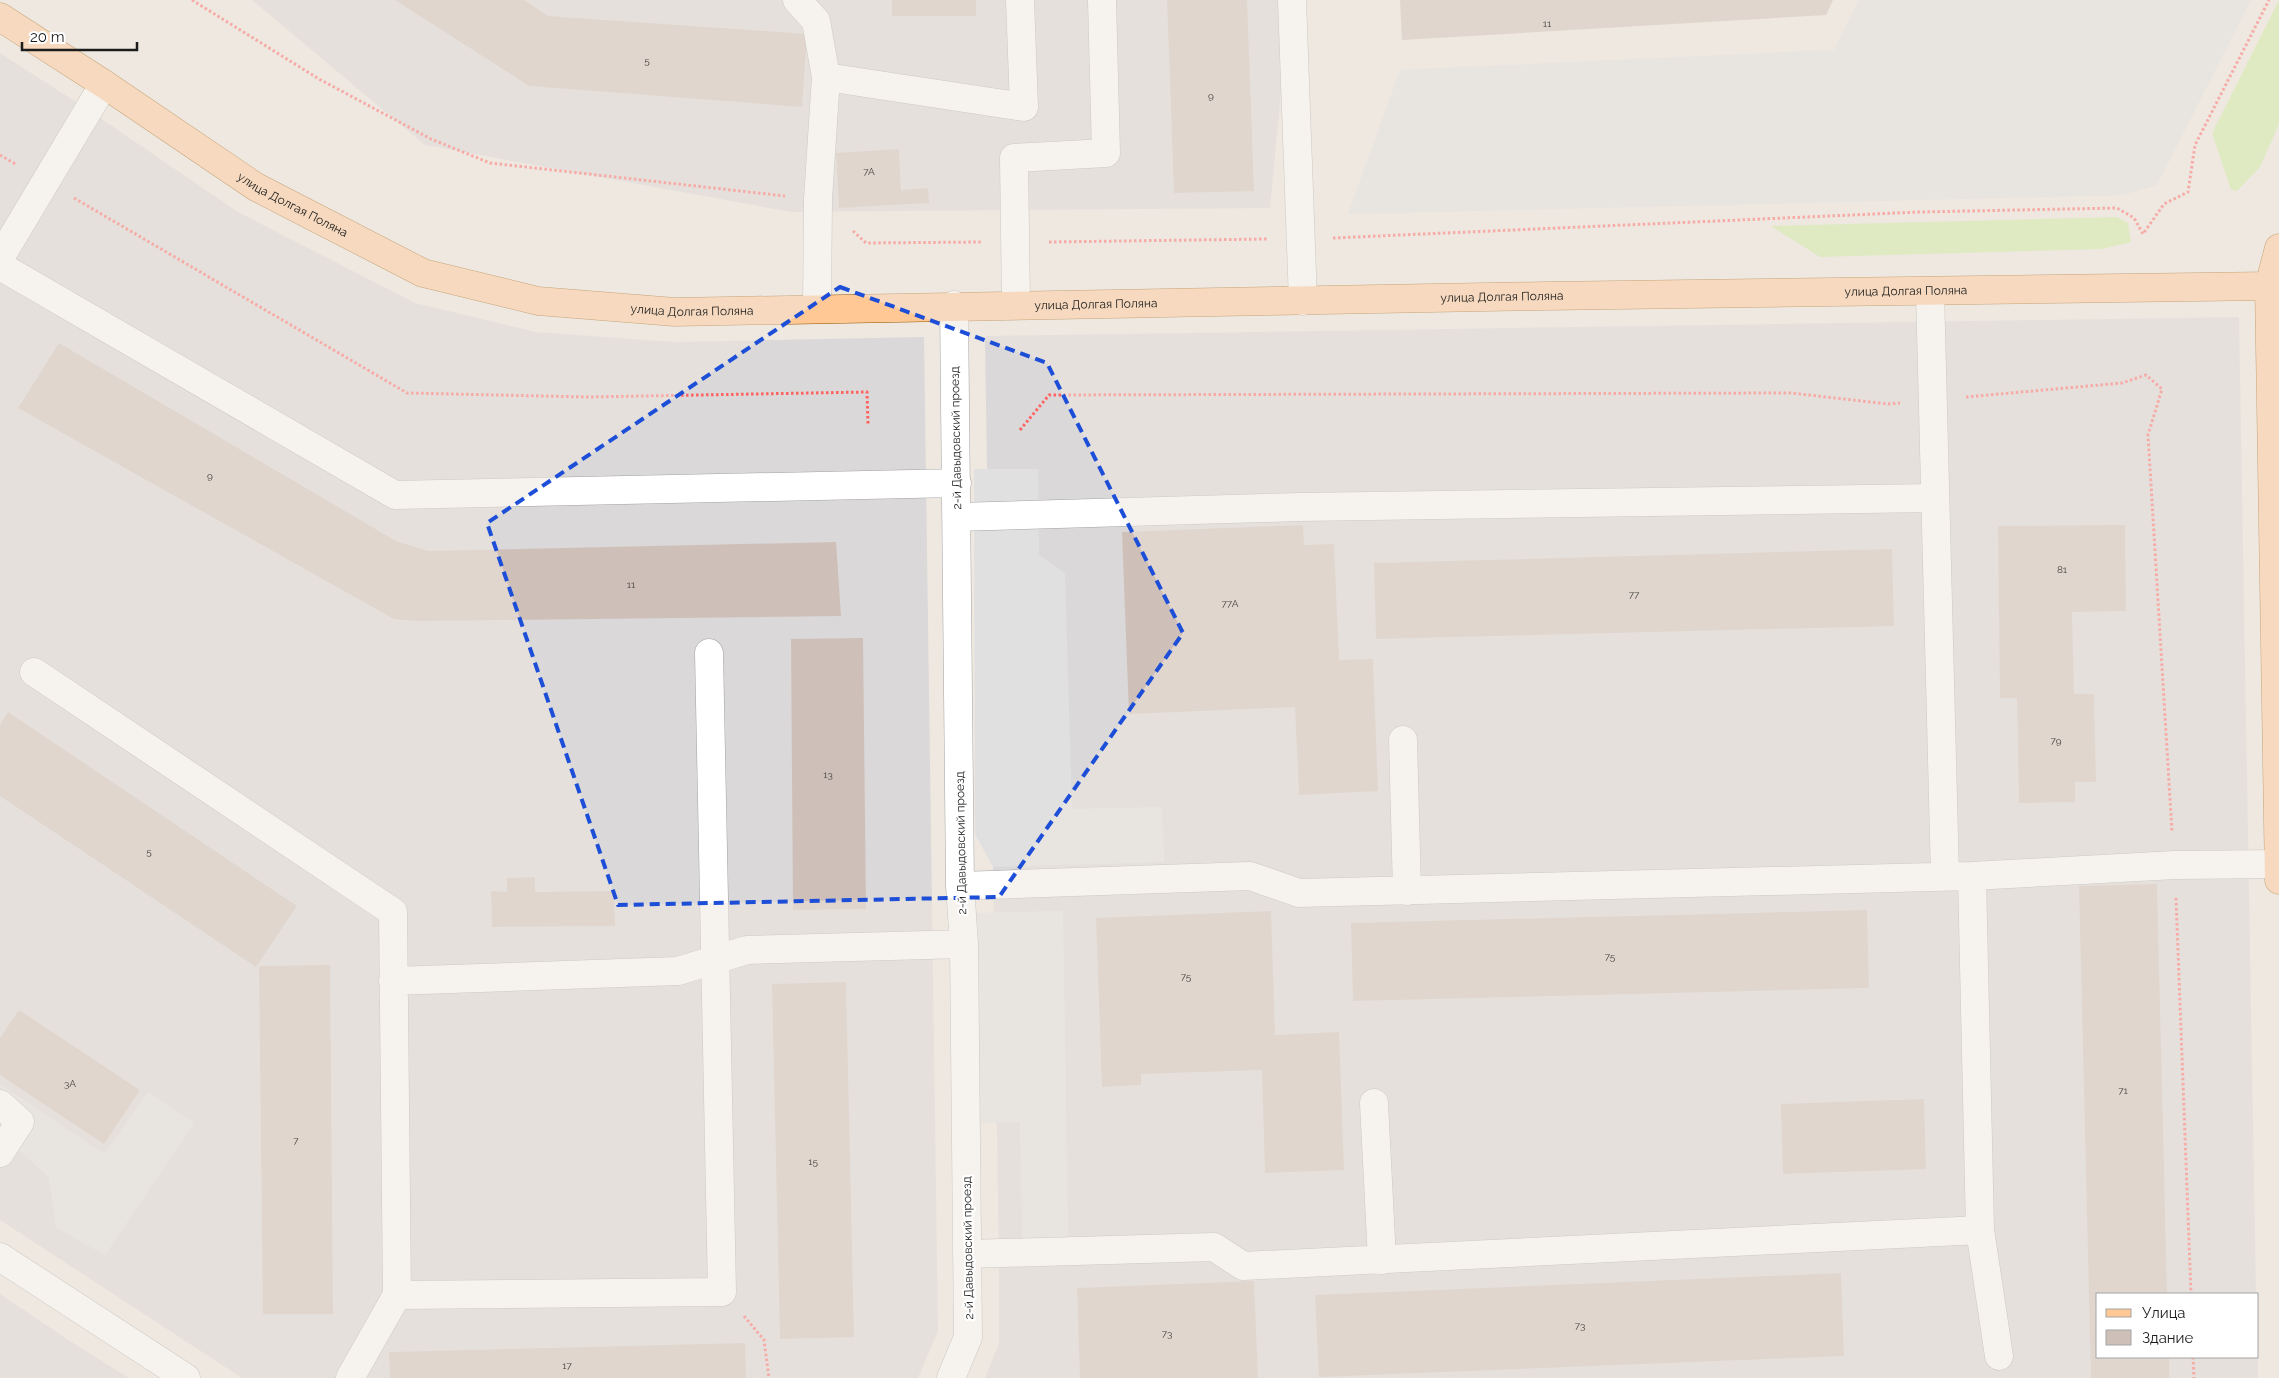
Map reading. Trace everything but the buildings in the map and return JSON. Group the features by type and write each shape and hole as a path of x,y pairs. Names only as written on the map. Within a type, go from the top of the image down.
{"main road":[{"name":"улица Долгая Поляна","path":"0,17 104,84 256,187 423,273 538,301 675,312 954,305 2269,286"},
{"path":"2279,248 2269,286 2277,568 2279,880"}],"street":[{"path":"796,0 816,21 826,77 818,199 817,309"},
{"path":"826,77 1024,107 1020,0"},
{"path":"1016,305 1014,158 1106,153 1102,0"},
{"path":"1292,0 1302,300"},
{"path":"0,258 104,84"},
{"path":"0,266 395,495 957,483"},
{"path":"1930,291 1945,876"},
{"name":"2-й Давыдовский проезд","path":"951,1378 968,1337 964,944 960,886 954,305"},
{"path":"957,516 1300,507 1934,498"},
{"path":"397,1295 722,1292 709,653"},
{"path":"34,672 392,912 397,1295 350,1378"},
{"path":"1403,740 1407,891"},
{"path":"960,886 1250,876 1299,893 1972,876 2174,865 2279,864"},
{"path":"1972,876 1980,1230 1999,1356"},
{"path":"393,981 678,971 747,950 964,944"},
{"path":"1374,1103 1382,1260"},
{"path":"0,1104 20,1122 0,1153"},
{"path":"968,1254 1214,1247 1243,1266 1980,1230"},
{"path":"0,1258 186,1378"},
{"path":"968,1337 970,1378"}],"path":[{"path":"192,0 319,79 431,139 490,162 818,199 866,243 1377,238 1919,212 2117,208 2134,218 2143,234 2164,204 2188,192 2194,145 2269,0"},
{"path":"0,155 407,393 587,397 867,392 868,424"},
{"path":"1020,430 1049,395 1791,393 1888,404 2122,383 2146,375 2162,388 2148,435 2174,865 2191,1293"},
{"path":"722,1292 764,1340 769,1378"},
{"path":"2194,1358 2194,1378"}],"highlighted area":[{"path":"840,287 1047,363 1183,633 999,897 618,905 487,523"}],"shaded area":[{"path":"252,0 1290,0 1270,208 791,212 425,145"},
{"path":"1859,0 2251,0 2157,185 2123,195 1348,214 1400,70 1834,50"},
{"path":"0,53 87,109 238,212 415,303 536,332 675,342 924,337 938,1331 918,1378 242,1378 0,1220"},
{"path":"2239,317 2256,1293 2096,1293 2096,1358 2258,1358 2258,1378 985,1378 999,1343 999,1269 985,336"},
{"path":"974,469 1038,469 1039,555 1065,573 1072,809 1162,807 1164,862 993,867 975,834"},
{"path":"1063,911 1068,1238 1022,1239 1020,1122 978,1123 974,913"},
{"path":"0,1084 104,1154 148,1092 194,1123 105,1255 56,1228 49,1177 0,1134"},
{"path":"0,1294 70,1341 129,1378 0,1378"}],"green space":[{"path":"2279,0 2279,124 2260,167 2237,191 2231,190 2212,133"},
{"path":"2117,217 2128,223 2131,242 2102,249 1820,257 1771,226"}]}
